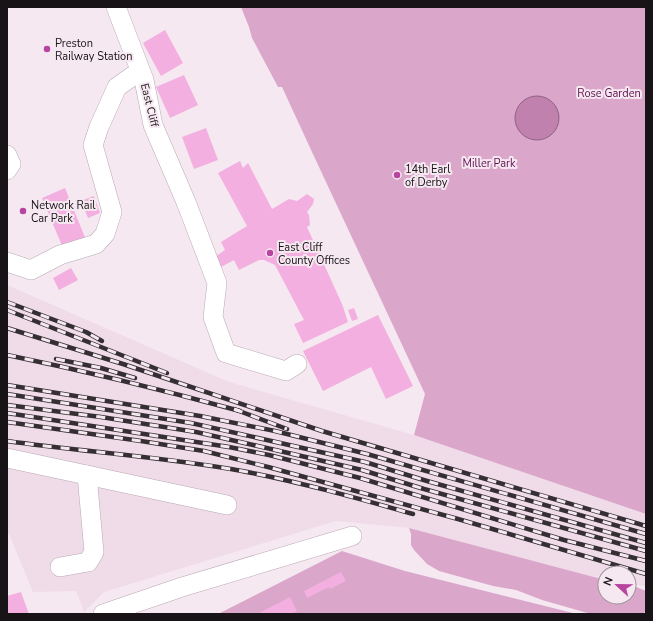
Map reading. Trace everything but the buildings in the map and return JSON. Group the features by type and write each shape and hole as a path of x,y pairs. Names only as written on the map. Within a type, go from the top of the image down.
{"street":[{"name":"East Cliff","path":"117,8 140,70 153,125 186,202 217,283 213,317 226,353 286,371 297,364"},
{"path":"8,260 31,270 60,255 96,244 105,234 112,212 93,146 99,127 117,87 140,70"},
{"path":"7,155 11,164 7,170"},
{"path":"7,458 227,505"},
{"path":"60,568 88,562 94,552 87,475"},
{"path":"104,613 182,587 352,536"}],"shaded area":[{"path":"537,96 549,100 555,106 559,118 555,130 549,136 537,140 525,136 519,130 515,118 519,106 525,100"},
{"path":"7,285 229,382 414,435 646,514 646,586 637,585 637,565 597,565 597,578 410,528 336,521 104,592 84,612 76,591 33,592 9,534 7,534"}],"green space":[{"name":"Miller Park","path":"241,7 646,7 646,514 414,435 425,394 282,87 278,87 252,38"},
{"path":"409,528 597,578 597,605 637,605 637,587 646,591 646,611 643,614 591,614 542,600 516,590 493,586 439,571 427,564 414,550 411,545 411,534"},
{"path":"342,551 405,571 577,614 218,614"}],"railway":[{"path":"7,302 86,332 102,341"},
{"path":"7,310 167,373"},
{"path":"7,328 123,364 322,431 646,526"},
{"path":"7,355 124,381 240,411"},
{"path":"56,359 101,368 135,378"},
{"path":"7,385 200,416 275,431 367,454 646,534"},
{"path":"7,394 191,423 365,462 646,543"},
{"path":"7,405 101,417 196,432 271,449 362,470 424,489 646,551"},
{"path":"234,409 287,429"},
{"path":"7,413 229,447 269,455 360,478 564,540 646,561"},
{"path":"7,422 204,451 458,519 646,574"},
{"path":"7,441 183,462 242,471 307,485 413,514"}],"place":[{"name":"Preston Railway Station","path":"47,49"},
{"name":"14th Earl of Derby","path":"397,175"},
{"name":"Network Rail Car Park","path":"23,211"},
{"name":"East Cliff County Offices","path":"270,253"}],"park label":[{"name":"Rose Garden","path":"609,93"}]}
